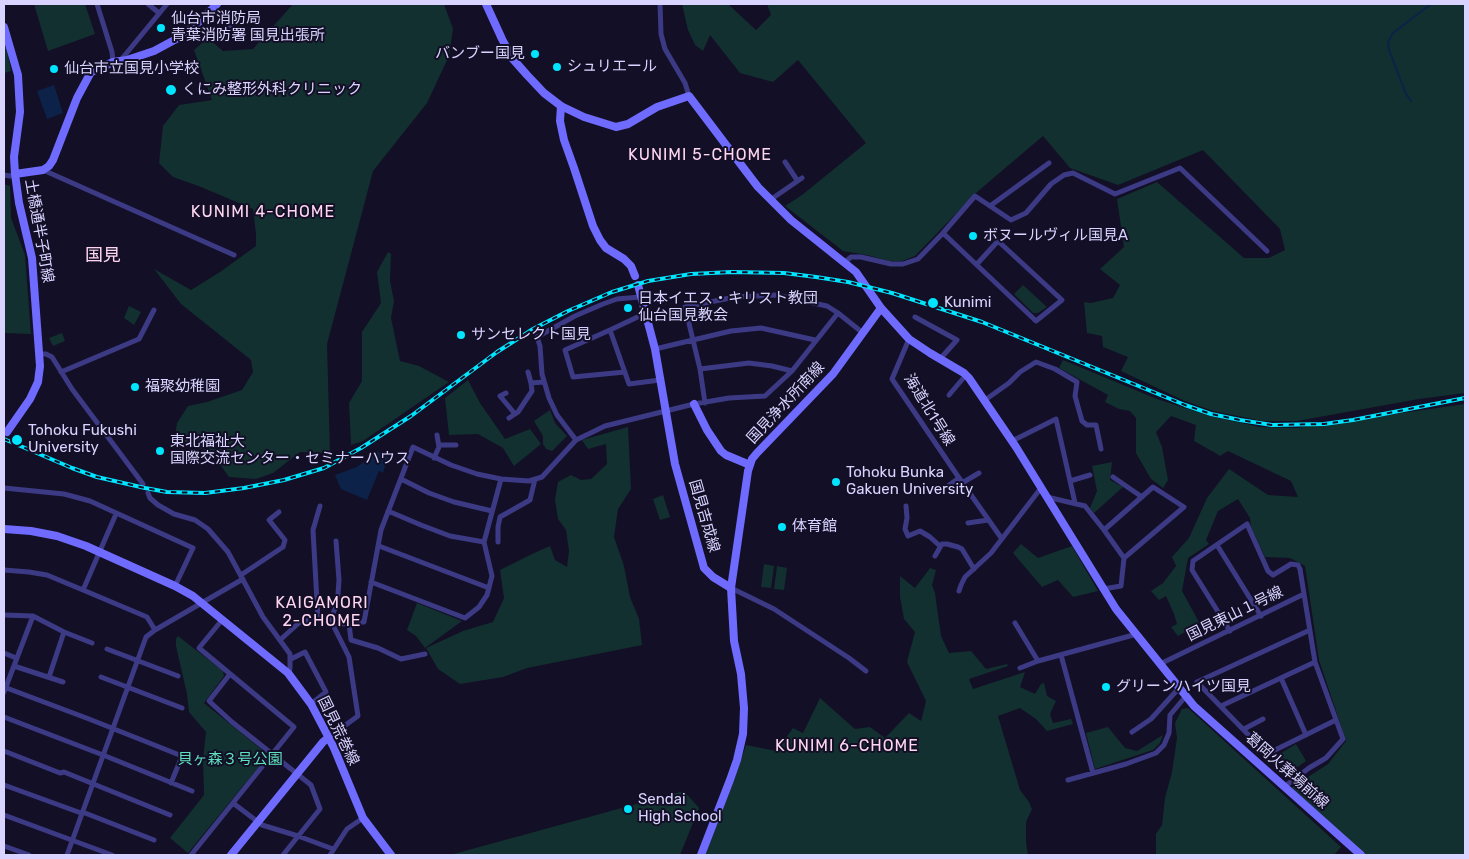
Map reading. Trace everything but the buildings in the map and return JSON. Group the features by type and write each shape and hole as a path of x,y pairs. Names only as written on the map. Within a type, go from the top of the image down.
{"street":[{"path":"97,4 116,61"},
{"path":"148,4 159,13"},
{"path":"116,61 167,4"},
{"path":"486,4 512,58 526,75 544,93 561,106 584,117 616,127 628,124 657,107 689,96"},
{"path":"660,4 661,34 665,49 685,83 689,96 770,200 791,220 856,272 881,308 909,339 966,375 949,395"},
{"path":"4,175 10,176 43,170 49,166 77,98 90,72 116,61 127,60 154,51 180,37 215,6 240,36"},
{"name":"土橋通半子町線","path":"4,27 18,76 20,96 14,157 15,174 19,203 32,258 40,354 40,375 34,391 26,406 7,432"},
{"path":"561,106 560,121 564,140 593,226 606,248 632,266 635,276"},
{"path":"770,200 800,179 785,162"},
{"path":"990,206 1048,163"},
{"path":"845,262 851,257 861,257 891,264 903,264 918,259 975,196 1011,220 1026,213 1051,184 1064,175 1073,173 1115,194 1180,168 1267,251"},
{"path":"43,170 234,255"},
{"path":"944,232 977,264 1036,320 1062,300 998,241 977,264"},
{"name":"国見吉成線","path":"638,285 644,314 655,349 675,464 704,568 713,577 731,588"},
{"path":"705,403 700,369 685,307 735,297 776,295 827,306 838,312 863,334"},
{"path":"576,440 557,416 544,382 540,346 537,337 574,316 603,304 617,299 640,297"},
{"name":"国見浄水所南線","path":"731,588 750,465 763,446 833,374 881,308"},
{"path":"61,372 139,339 154,310"},
{"path":"280,640 301,621 330,619 341,624 364,622 381,530 413,447 434,458 477,474 501,479 530,480 542,477 576,440 605,426 694,404 729,398 765,396 792,371 838,312"},
{"path":"625,372 573,377 565,350 644,314"},
{"path":"915,317 957,340 940,359"},
{"path":"655,349 731,331 761,328 815,340"},
{"path":"610,330 629,384 660,380"},
{"name":"海道北1号線","path":"909,339 892,379 960,481 1002,538"},
{"path":"40,354 52,357 143,484"},
{"path":"985,400 1009,383 1020,372 1036,362 1056,370 1076,382 1075,396 1082,421 1096,425 1101,449"},
{"path":"700,369 749,363 792,371"},
{"path":"509,418 518,412 532,391 528,372"},
{"name":"葛岡火葬場前線","path":"966,375 1012,441 1116,609 1179,688 1194,706 1361,855"},
{"path":"531,383 544,382"},
{"path":"506,393 498,397 515,414"},
{"path":"694,404 707,430 721,451 750,465"},
{"path":"1012,441 1056,420 1075,503"},
{"path":"434,458 440,447 437,435"},
{"path":"439,445 456,445"},
{"path":"945,488 979,473"},
{"path":"1070,481 1090,475"},
{"path":"1114,477 1142,496"},
{"path":"401,479 446,499 492,511"},
{"path":"372,582 465,618 479,607 487,595 492,576 484,542 501,479"},
{"path":"498,542 500,518 530,500 535,479"},
{"path":"1104,530 1154,486 1184,507 1124,558"},
{"path":"4,488 64,494 90,501 193,548 176,586"},
{"path":"960,591 965,577 991,552 1041,488"},
{"path":"148,493 150,498 158,505 174,514 195,520 208,528 228,552 263,617 290,654 290,669 288,673"},
{"path":"1046,496 1085,506 1124,558 1121,586 1103,589"},
{"path":"318,620 313,530 320,506"},
{"path":"906,506 907,518 905,529 908,536 920,532 930,536 940,546"},
{"path":"388,511 450,536 484,542"},
{"path":"67,855 146,637 242,577 283,547 285,540 269,520 279,512"},
{"path":"83,590 116,514"},
{"path":"968,523 988,520"},
{"path":"1230,631 1192,570 1194,561 1247,524 1268,571 1273,575 1291,564 1298,565 1304,594"},
{"name":"国見荒巻線","path":"4,530 43,532 72,541 176,586 193,596 288,673 311,704 329,737 363,818 391,855"},
{"path":"330,619 336,607 338,594 335,541"},
{"path":"935,556 942,544 962,549 974,569"},
{"path":"1217,545 1261,616"},
{"path":"379,546 489,588"},
{"path":"4,570 47,575 147,617 155,630"},
{"path":"701,855 737,760 743,734 744,708 741,674 734,641 731,588 774,609 866,671"},
{"name":"国見東山１号線","path":"1160,664 1304,594 1315,662 1343,739 1326,758 1284,787"},
{"path":"4,615 33,616 64,632 92,643"},
{"path":"33,616 4,689 113,728 182,756 171,783"},
{"path":"231,855 323,742 358,716 348,657 330,619"},
{"path":"191,855 294,728 199,648 222,620"},
{"path":"1015,623 1038,661"},
{"path":"349,624 351,640 378,648 401,659 425,654"},
{"path":"1310,630 1197,682 1267,754 1336,720"},
{"path":"49,677 64,632"},
{"path":"1020,668 1038,661 1137,634"},
{"path":"107,649 178,676"},
{"path":"290,659 305,652 326,692 311,704"},
{"path":"4,653 16,658"},
{"path":"1060,655 1093,773"},
{"path":"1221,706 1315,662"},
{"path":"14,666 63,682"},
{"path":"230,674 209,701 232,722 311,785 320,809 283,855"},
{"path":"101,677 182,708"},
{"path":"1280,678 1306,735"},
{"path":"1132,732 1151,719 1179,688"},
{"path":"1068,780 1156,753 1164,745 1168,733 1170,714 1186,696"},
{"path":"4,717 192,791"},
{"path":"1244,729 1263,719"},
{"path":"4,751 170,815"},
{"path":"4,785 85,813 154,840"},
{"path":"233,804 258,823 333,849"},
{"path":"4,815 112,855"},
{"path":"330,855 347,828 363,818"},
{"path":"4,846 29,855"}],"green space":[{"path":"34,4 85,4 95,34 48,51"},
{"path":"293,4 444,4 453,29 449,56 427,103 373,171 327,344 330,453 300,452 273,473 256,479 229,477 212,453 175,437 177,423 188,406 207,402 242,390 253,372 251,360 181,304 154,269 191,290 256,246 253,209 173,177 159,163 163,126 179,105 212,100 194,50 208,38 223,51 253,49"},
{"path":"682,4 728,4 756,30 771,15 767,4 1465,4 1465,393 1419,399 1297,421 1262,421 1213,411 1185,401 1121,371 1128,357 1103,347 1102,336 1087,333 1084,302 1091,303 1113,298 1120,285 1100,269 1124,247 1117,199 1157,182 1244,258 1269,258 1285,250 1280,229 1203,150 1118,185 1070,168 1043,136 977,192 915,256 902,261 889,261 843,251 785,206 802,195 866,143 798,60 773,82 740,73 710,35 703,51 695,45 688,30"},
{"path":"4,42 11,71 4,73"},
{"path":"4,184 10,186 11,218 25,255 31,334 4,333"},
{"path":"388,252 391,254 390,281 394,301 391,318 400,361 419,366 449,382 363,441 351,445 349,403 362,381 362,332 381,303 377,272"},
{"path":"1023,285 1047,307 1038,313 1033,313 1014,294"},
{"path":"129,306 141,312 134,325 124,318"},
{"path":"62,333 65,341 53,346 49,338"},
{"path":"1063,360 1157,399 1210,416 1260,427 1297,428 1465,404 1465,855 1366,855 1291,788 1328,764 1346,741 1319,660 1305,566 1290,558 1265,557 1251,527 1250,518 1238,499 1218,511 1206,540 1209,544 1188,558 1182,591 1200,624 1178,636 1171,627 1177,624 1166,596 1159,600 1151,591 1163,583 1176,566 1172,557 1189,538 1207,498 1229,469 1268,495 1298,497 1291,481 1228,451 1218,457 1219,455 1194,441 1196,425 1171,416 1156,432 1162,447 1168,480 1163,488 1151,479 1136,453 1136,418 1130,411 1119,409 1105,402 1108,395 1059,368"},
{"path":"468,380 480,403 505,439 530,429 541,444 514,466 503,448 478,434 449,435 445,398"},
{"path":"550,410 555,423 567,436 552,451 546,449 543,444 543,436 534,421"},
{"path":"628,427 631,489 618,509 614,537 624,566 630,597 639,619 642,645 527,668 503,677 460,684 438,669 426,648 463,631 493,622 504,598 500,570 550,546 555,560 567,567 569,551 566,530 558,519 555,500 558,482 571,475 581,480 591,479 607,464 606,444 588,449 582,440"},
{"path":"1112,462 1110,480 1123,487 1094,513 1090,508 1097,491 1092,466"},
{"path":"663,495 670,517 660,520 653,499"},
{"path":"1021,544 1038,558 1072,546 1098,591 1073,597 1058,580 1042,587 1013,553"},
{"path":"764,564 774,566 771,588 761,587"},
{"path":"777,566 787,568 784,590 774,589"},
{"path":"930,568 936,570 932,585 935,593 941,636 949,653 971,651 986,669 1007,664 1008,666 969,679 973,689 1025,672 1020,687 1035,694 1041,684 1044,683 1047,696 1056,701 1050,714 1053,723 1071,719 1073,724 1047,731 1036,719 1020,708 998,716 1020,790 1032,809 1026,822 1028,855 704,855 733,784 746,745 776,751 793,728 803,733 820,698 855,729 870,727 885,738 909,713 921,721 926,701 907,662 915,632 904,619 900,597 900,576 915,588"},
{"path":"417,603 462,621 425,648 416,636 407,630"},
{"name":"貝ヶ森３号公園","path":"178,636 223,671 224,676 204,703 266,753 266,758 188,853 170,838 204,795 203,759 206,732 189,712 187,694 176,646"},
{"path":"1188,708 1341,847 1334,855 1156,855 1156,834 1162,825 1165,798 1172,772 1177,738 1175,723 1182,709"},
{"path":"1108,727 1125,748 1137,751 1163,735 1160,743 1153,750 1095,769 1086,733"},
{"path":"1296,744 1306,761 1288,774 1273,758"},
{"path":"684,791 699,808 680,855 450,855"}],"water":[{"path":"54,85 63,113 47,119 37,91"},
{"path":"378,451 388,457 383,473 379,471 367,500 341,489 335,475 357,467"}],"waterway":[{"path":"1411,101 1406,94 1389,50 1388,42 1393,33 1431,4"}],"railway":[{"path":"4,439 97,477 167,492 205,493 284,480 324,468 361,448 411,416 497,352 533,329 568,311 612,292 648,281 691,274 732,272 784,273 816,277 848,282 892,293 982,322 1185,405 1211,414 1240,420 1272,425 1324,424 1465,398"}],"place":[{"name":"仙台市消防局 青葉消防署 国見出張所","path":"161,28"},
{"name":"バンブー国見","path":"535,54"},
{"name":"シュリエール","path":"557,67"},
{"name":"仙台市立国見小学校","path":"54,69"},
{"name":"くにみ整形外科クリニック","path":"171,90"},
{"name":"ボヌールヴィル国見A","path":"973,236"},
{"name":"Kunimi","path":"933,303"},
{"name":"日本イエス・キリスト教団 仙台国見教会","path":"628,308"},
{"name":"サンセレクト国見","path":"461,335"},
{"name":"福聚幼稚園","path":"135,387"},
{"name":"Tohoku Fukushi University","path":"17,440"},
{"name":"東北福祉大 国際交流センター・セミナーハウス","path":"160,451"},
{"name":"Tohoku Bunka Gakuen University","path":"836,482"},
{"name":"体育館","path":"782,527"},
{"name":"グリーンハイツ国見","path":"1106,687"},
{"name":"Sendai High School","path":"628,809"}],"district":[{"name":"KUNIMI 5-CHOME","path":"700,155"},
{"name":"KUNIMI 4-CHOME","path":"263,212"},
{"name":"国見","path":"103,256"},
{"name":"KAIGAMORI 2-CHOME","path":"322,612"},
{"name":"KUNIMI 6-CHOME","path":"847,746"}]}
